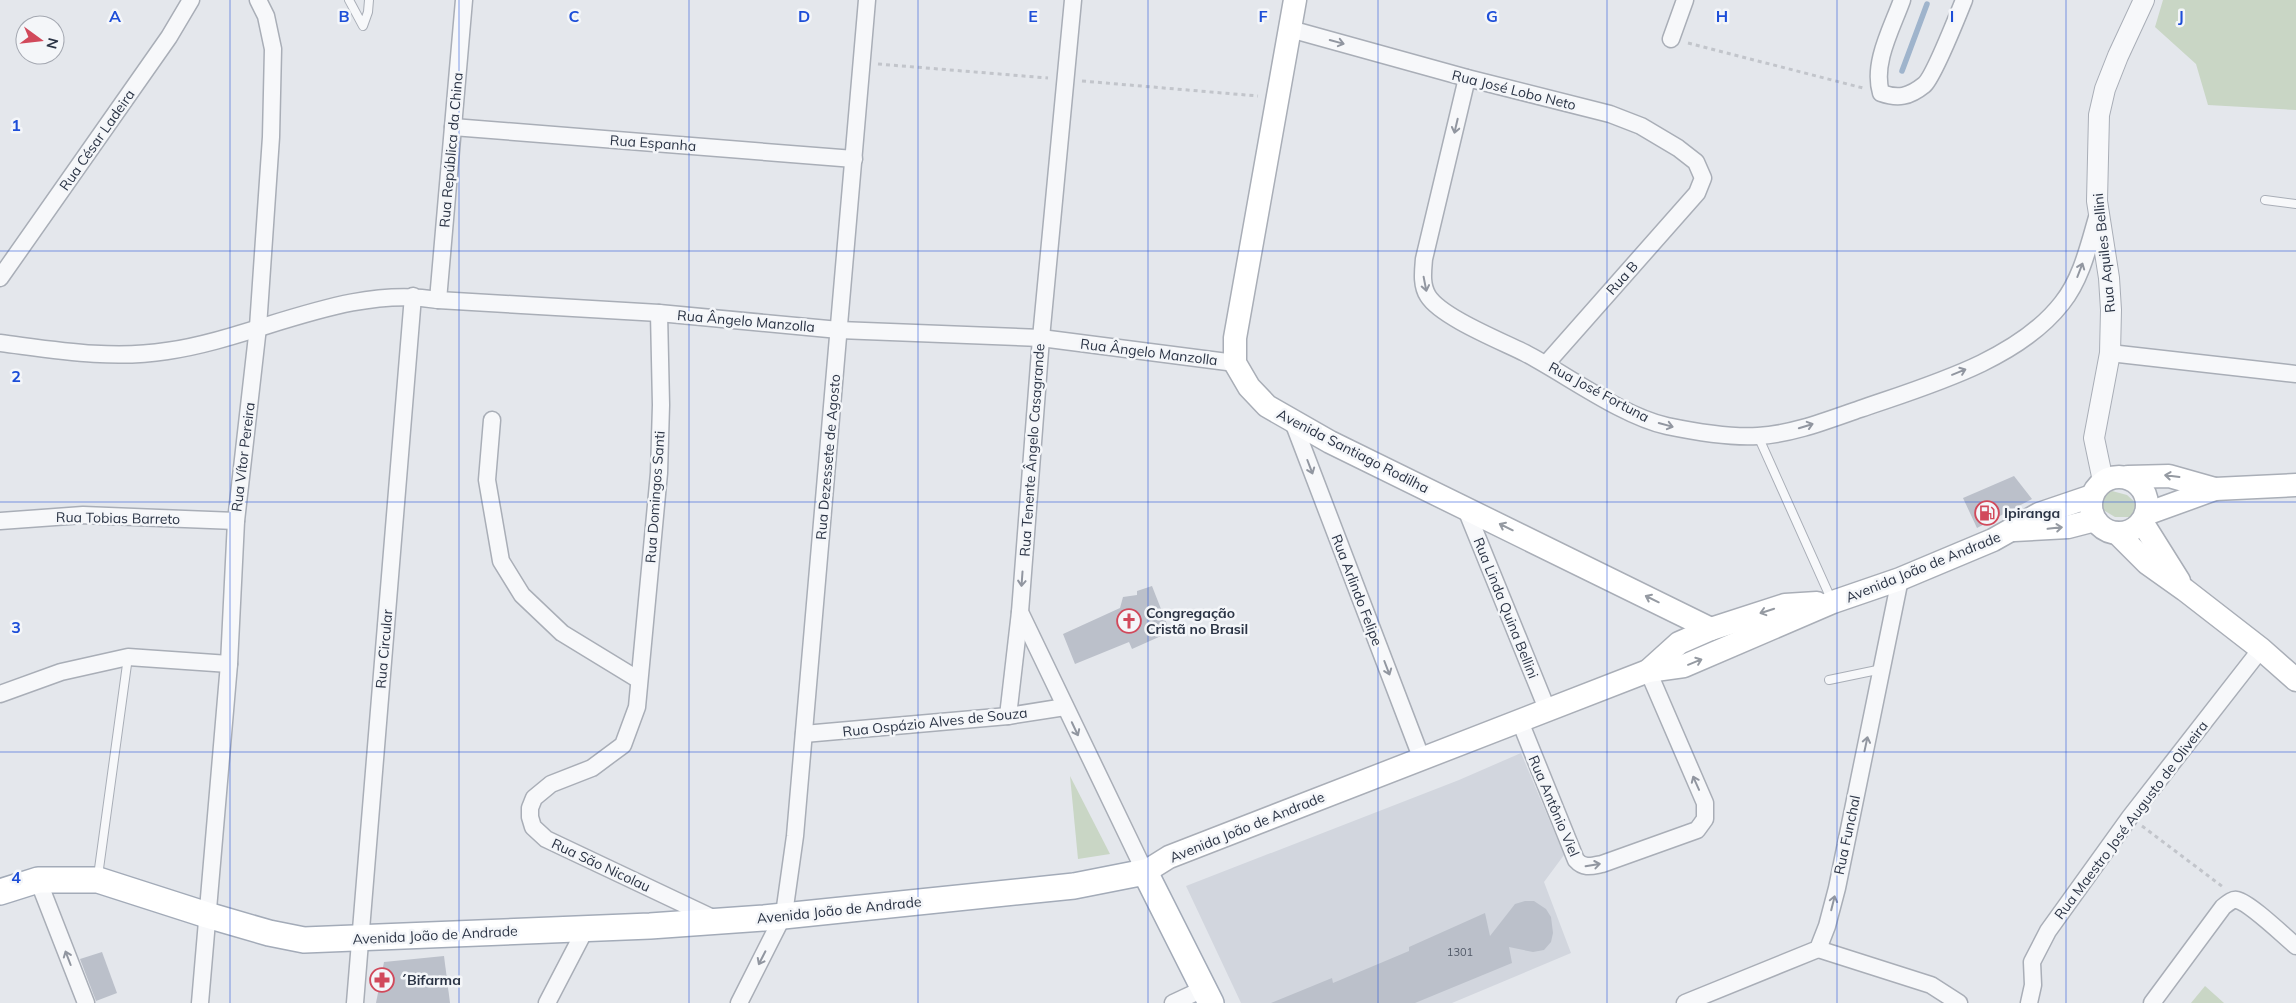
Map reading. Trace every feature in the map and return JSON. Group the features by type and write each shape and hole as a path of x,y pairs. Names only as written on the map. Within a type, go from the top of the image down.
{"main road":[{"name":"Avenida Santiago Rodilha","path":"1295,0 1235,338 1235,363 1248,387 1267,406 1293,422 1711,629"},
{"path":"2215,489 2144,518 2126,533 2117,533 2101,527 2095,520 2091,508 2097,489 2118,476 2169,476 2215,489 2296,485"},
{"path":"2128,477 2136,481 2147,496 2144,518 2185,590"},
{"name":"Avenida João de Andrade","path":"0,892 38,880 98,880 207,915 269,933 304,940 361,939 720,921 1074,886 1145,872 1169,857 1519,719 1656,670 1684,666 1710,656 1833,602 1900,579 2014,530 2031,517 2097,489"},
{"name":"Avenida João de Andrade","path":"2014,530 2061,527 2095,520"},
{"path":"2117,533 2147,563 2261,649 2296,680"},
{"name":"Avenida João de Andrade","path":"1656,670 1679,643 1711,629 1785,605 1833,602"},
{"path":"1674,610 1680,622 1682,632 1679,643"},
{"path":"1145,872 1207,996"}],"street":[{"name":"Rua César Ladeira","path":"0,278 169,36 191,0"},
{"name":"Rua Vítor Pereira","path":"200,1003 229,664 236,521 258,327 271,137 273,49 266,16 258,0"},
{"name":"Rua República da China","path":"438,300 464,0"},
{"name":"Rua Dezessete de Agosto","path":"739,1003 784,914 795,836 867,0"},
{"name":"Rua Tenente Ângelo Casagrande","path":"1072,0 1041,338 1020,612 1145,872"},
{"path":"1671,38 1685,0"},
{"path":"1902,0 1880,62 1877,80 1880,93 1895,98 1906,96 1926,84 1964,0"},
{"name":"Rua Aquiles Bellini","path":"2097,489 2094,438 2110,353 2111,310 2109,278 2098,214 2099,115 2105,89 2144,0"},
{"name":"Rua José Lobo Neto","path":"1290,30 1610,114 1641,126 1678,148 1696,162 1703,178 1698,192"},
{"name":"Rua José Fortuna","path":"1467,78 1424,259 1422,280 1427,296 1439,309 1546,364 1634,414 1664,425 1721,434 1758,436 1799,428 1918,389 1970,368 2008,349 2042,324 2061,304 2074,287 2098,214"},
{"name":"Rua Espanha","path":"453,128 854,159"},
{"name":"Rua B","path":"1546,364 1698,192"},
{"name":"Rua Ângelo Manzolla","path":"0,343 75,353 122,356 167,351 229,337 258,327 337,306 413,296 438,300 659,313 839,330 1041,338 1235,363"},
{"name":"Rua Circular","path":"355,1003 413,296"},
{"name":"Rua Domingos Santi","path":"639,680 658,473 661,405 659,313"},
{"path":"2110,353 2296,374"},
{"path":"492,420 487,480 501,561 522,595 562,633 639,680"},
{"name":"Rua Arlindo Felipe","path":"1293,422 1421,757"},
{"name":"Rua Linda Quina Bellini","path":"1465,507 1546,709"},
{"name":"Rua Tobias Barreto","path":"0,520 83,515 236,521"},
{"name":"Rua Funchal","path":"1818,950 1837,888 1900,579"},
{"path":"1008,716 1020,612"},
{"name":"Rua Maestro José Augusto de Oliveira","path":"2029,1003 2033,985 2032,962 2041,942 2130,817 2261,649"},
{"path":"0,694 61,672 128,657 229,664"},
{"name":"Rua Antônio Viel","path":"1519,719 1576,860 1580,865 1591,867 1602,864 1697,830 1705,819 1705,802 1656,670"},
{"name":"Rua São Nicolau","path":"639,680 637,707 623,744 592,768 551,784 541,791 534,798 530,808 533,827 546,839 720,921"},
{"name":"Rua Ospázio Alves de Souza","path":"804,734 1008,716 1065,707"},
{"path":"38,880 86,1003"},
{"path":"2152,1003 2223,907 2231,901 2237,900 2248,906 2296,946"},
{"path":"547,1003 586,928"},
{"path":"1685,1003 1818,950 1931,985 1959,1003"},
{"path":"1173,1003 1207,996"}],"lane":[{"path":"349,0 364,26 369,0"},
{"path":"2265,200 2296,204"},
{"path":"1758,436 1833,602"},
{"path":"98,880 128,657"},
{"path":"1829,680 1882,669"}],"path":[{"path":"1671,38 1880,93"},
{"path":"2130,817 2248,906"}],"shaded area":[{"path":"1521,753 1564,855 1544,882 1571,953 1452,1003 1241,1003 1186,886 1459,780"}],"green space":[{"path":"2163,0 2296,0 2296,110 2208,105 2196,64 2155,27"},
{"path":"2112,491 2127,495 2138,505 2133,517 2115,517 2100,508 2097,501 2098,495"},
{"path":"1070,776 1110,854 1078,859"},
{"path":"2205,986 2224,1003 2191,1003"}],"building":[{"name":"Ipiranga","path":"2014,476 2032,499 1977,528 1963,498"},
{"name":"Congregação Cristã no Brasil","path":"1152,586 1170,632 1132,649 1129,642 1075,664 1063,634 1120,608 1123,597 1137,595 1137,591"},
{"path":"1534,901 1546,909 1551,917 1553,933 1551,942 1544,950 1533,952 1509,947 1512,963 1415,1003 1271,1003 1332,978 1333,983 1409,951 1409,947 1485,913 1490,936 1515,904"},
{"path":"102,952 117,993 96,1001 80,959"},
{"path":"444,956 450,1003 376,1003 384,962"}],"waterway":[{"path":"1902,71 1927,4"}],"place":[{"name":"Ipiranga","path":"1987,513"},
{"name":"Congregação Cristã no Brasil","path":"1129,621"},
{"name":"´Bifarma","path":"382,980"}]}
